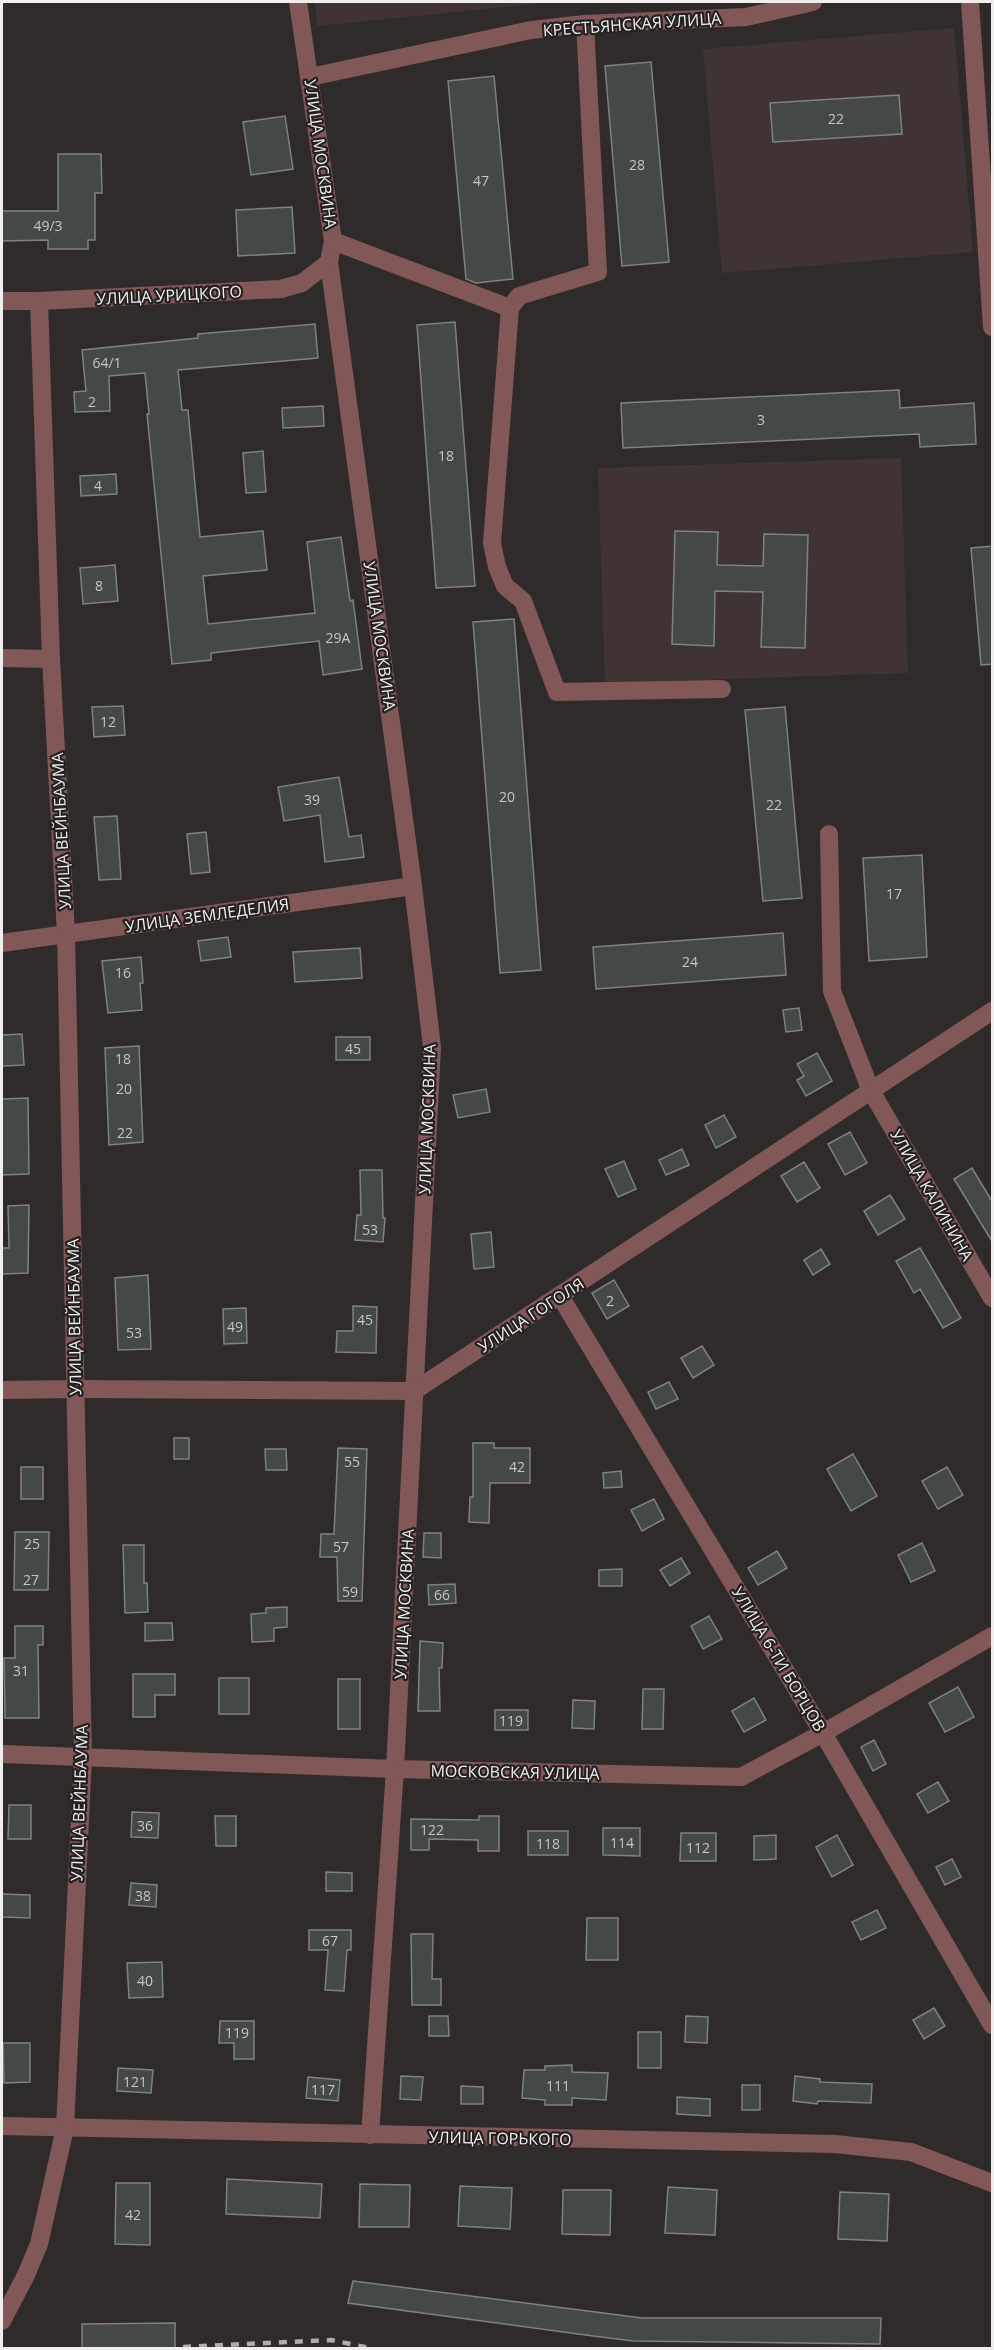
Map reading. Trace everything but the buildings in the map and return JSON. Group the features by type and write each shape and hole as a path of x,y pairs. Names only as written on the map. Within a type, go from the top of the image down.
{"street":[{"name":"УЛИЦА МОСКВИНА","path":"298,2 333,241 329,262 414,886 432,1047 395,1769 370,2135"},
{"name":"КРЕСТЬЯНСКАЯ УЛИЦА","path":"310,77 531,30 585,24 746,17 813,2"},
{"path":"970,2 993,327"},
{"path":"585,24 598,272 519,296 510,308 492,543 497,567 505,586 523,601 556,692 722,689"},
{"path":"333,241 510,308"},
{"name":"УЛИЦА УРИЦКОГО","path":"2,300 39,301 281,289 302,283 329,262"},
{"name":"УЛИЦА ВЕЙНБАУМА","path":"2,2321 39,2244 65,2128 83,1758 66,934 51,658 39,301"},
{"path":"2,658 51,658"},
{"name":"УЛИЦА КАЛИНИНА","path":"829,834 832,991 871,1091 993,1298"},
{"name":"УЛИЦА ЗЕМЛЕДЕЛИЯ","path":"2,943 414,886"},
{"name":"УЛИЦА ГОГОЛЯ","path":"414,1391 993,1011"},
{"name":"УЛИЦА 6-ТИ БОРЦОВ","path":"560,1296 824,1733 993,2025"},
{"path":"2,1390 414,1391"},
{"name":"МОСКОВСКАЯ УЛИЦА","path":"2,1754 395,1769 741,1777 824,1733 993,1636"},
{"name":"УЛИЦА ГОРЬКОГО","path":"2,2126 835,2144 912,2152 993,2182"}],"shaded area":[{"path":"315,2 554,2 317,26"},
{"path":"954,28 973,252 722,273 703,49"},
{"path":"901,458 908,673 605,683 598,468"}],"railway":[{"path":"183,2347 331,2340 370,2348"}]}
